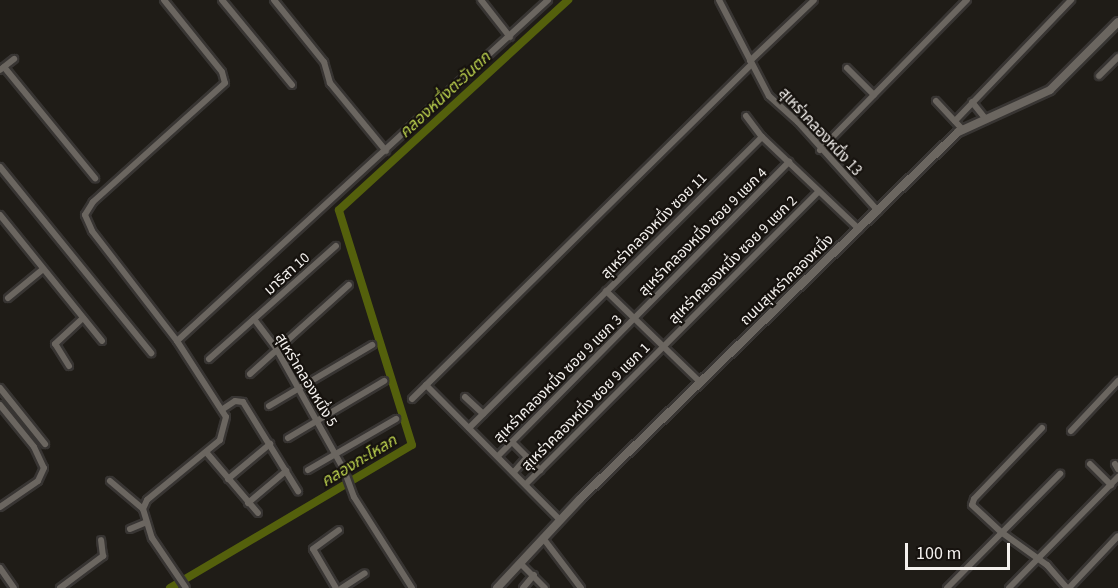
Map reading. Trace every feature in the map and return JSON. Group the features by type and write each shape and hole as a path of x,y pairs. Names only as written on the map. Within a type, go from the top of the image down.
{"main road":[{"name":"ถนนสุเหร่าคลองหนึ่ง","path":"497,588 560,520 962,129 1059,84 1118,22"}],"street":[{"path":"164,0 222,72 225,83 93,202 85,219 177,341 223,409 224,434 206,452 147,500 142,509 144,523 184,586"},
{"path":"222,0 292,85"},
{"path":"274,0 324,62 330,83 386,151"},
{"path":"481,0 510,37"},
{"path":"177,341 549,0"},
{"name":"สุเหร่าคลองหนึ่ง 13","path":"718,0 769,96 798,122 820,150 878,211"},
{"path":"411,399 814,0"},
{"path":"820,150 967,0"},
{"path":"955,121 1071,0"},
{"path":"1099,76 1118,57"},
{"path":"14,59 2,69 95,178"},
{"path":"847,68 874,95"},
{"path":"936,101 962,129"},
{"path":"972,102 985,118"},
{"path":"746,116 762,137 859,230"},
{"name":"สุเหร่าคลองหนึ่ง ซอย 11","path":"469,428 762,137"},
{"name":"สุเหร่าคลองหนึ่ง ซอย 9 แยก 4","path":"635,319 789,162"},
{"path":"0,167 151,353"},
{"name":"สุเหร่าคลองหนึ่ง ซอย 9 แยก 2","path":"663,346 819,191"},
{"path":"1,218 102,341"},
{"name":"มาริสา 10","path":"209,359 336,246"},
{"path":"9,298 43,269"},
{"path":"250,374 349,285"},
{"path":"606,291 701,383"},
{"path":"69,366 55,344 83,318"},
{"name":"สุเหร่าคลองหนึ่ง 5","path":"254,319 277,350 336,454 349,487 412,588"},
{"name":"สุเหร่าคลองหนึ่ง ซอย 9 แยก 3","path":"498,456 635,319"},
{"path":"269,406 372,345"},
{"name":"สุเหร่าคลองหนึ่ง ซอย 9 แยก 1","path":"526,484 663,346"},
{"path":"288,438 384,381"},
{"path":"1071,431 1118,381"},
{"path":"426,385 560,520"},
{"path":"0,388 45,444"},
{"path":"465,397 483,414"},
{"path":"223,409 235,401 243,402 298,491"},
{"path":"0,405 34,447 44,468 38,481 0,507"},
{"path":"308,470 396,419"},
{"path":"1042,428 972,502 977,513 1000,532 1039,558 1068,588 1118,536"},
{"path":"512,442 540,470"},
{"path":"228,479 270,444"},
{"path":"206,452 258,513"},
{"path":"514,472 527,457"},
{"path":"1090,464 1110,485"},
{"path":"249,503 286,471"},
{"path":"947,588 1060,474"},
{"path":"1009,588 1118,477"},
{"path":"110,481 142,509"},
{"path":"130,529 144,523"},
{"path":"336,588 313,549 339,530"},
{"path":"543,538 581,588"},
{"path":"60,588 103,556 101,540"},
{"path":"520,563 545,588"},
{"path":"0,568 14,588"},
{"path":"342,588 365,573"},
{"path":"522,588 534,575"}],"waterway":[{"name":"คลองกะโหลก","path":"170,588 412,445 339,210 568,0"}],"water label":[{"name":"คลองหนึ่งตะวันตก","path":"445,95"}]}
